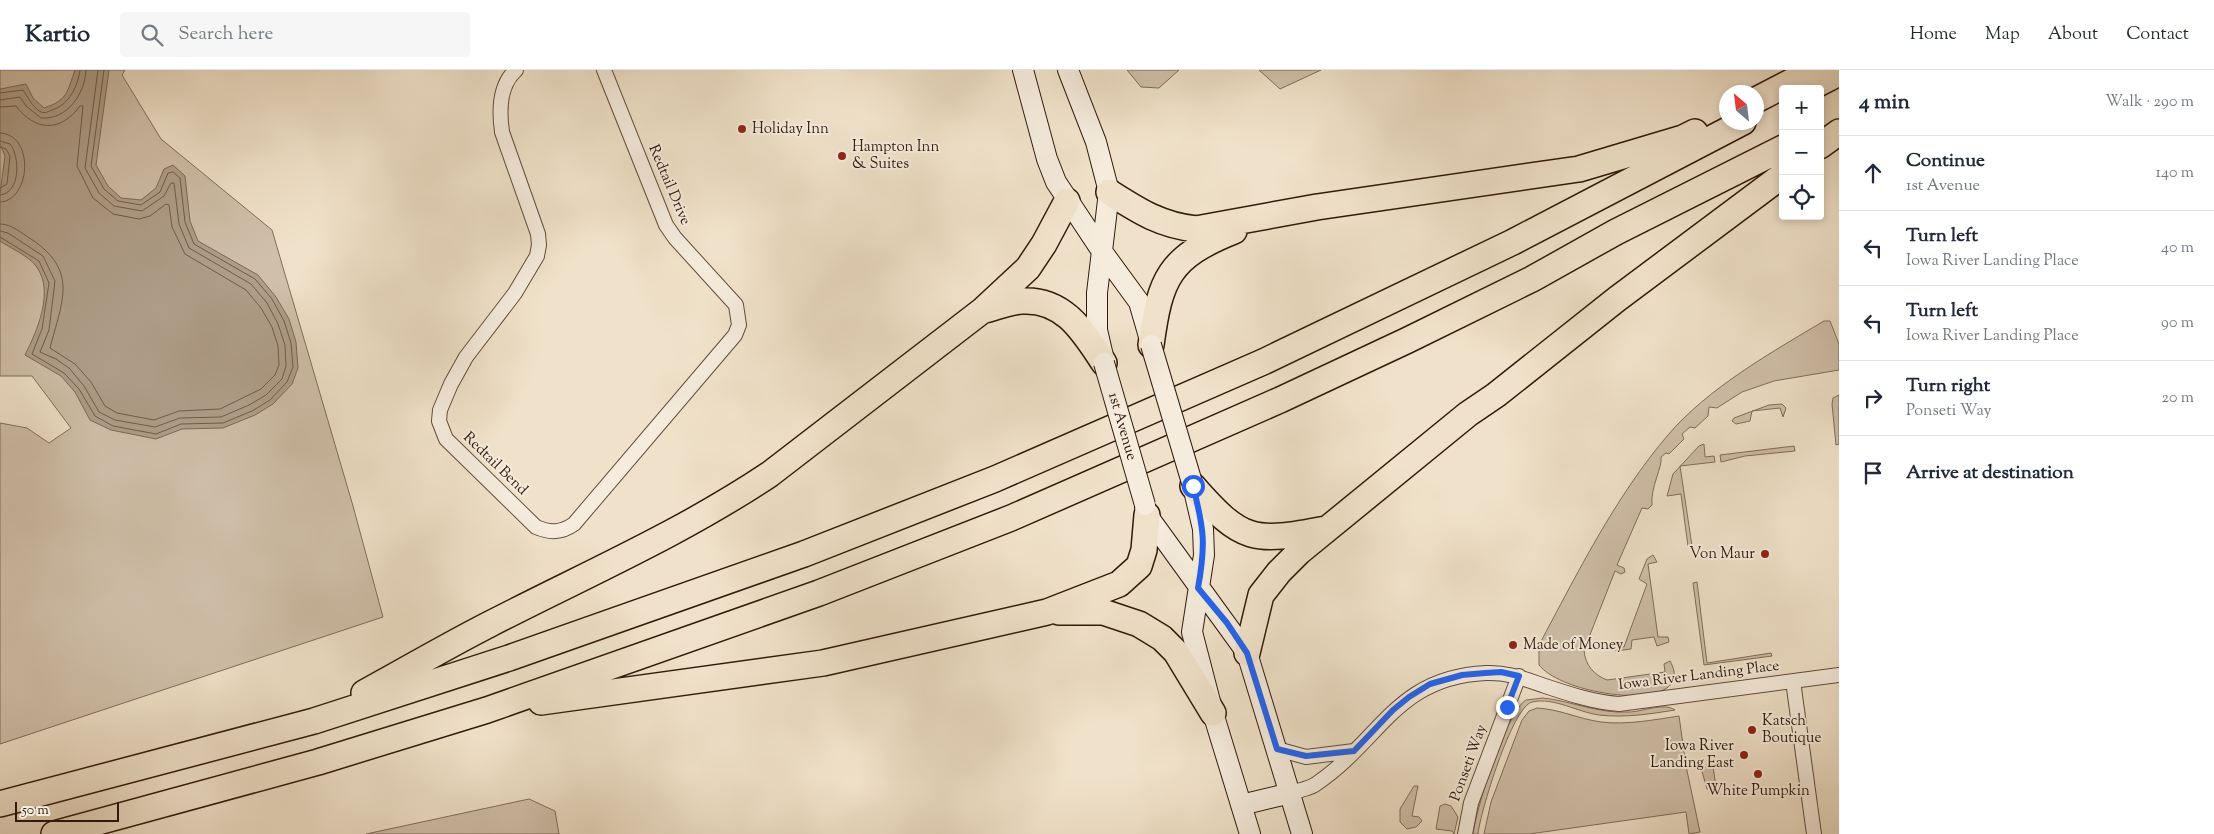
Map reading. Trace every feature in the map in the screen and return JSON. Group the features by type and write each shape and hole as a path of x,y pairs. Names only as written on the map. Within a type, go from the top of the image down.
{"highway":[{"path":"1764,96 1814,70"},
{"path":"1816,85 1839,73"},
{"path":"1764,111 1779,104"},
{"path":"1824,127 1839,119"},
{"path":"1109,192 1155,220 1177,227 1196,229 1273,215 1579,169 1683,138 1719,120"},
{"path":"0,804 314,721 510,658 758,570 995,479 1196,392 1389,302 1513,242 1728,130"},
{"path":"1824,143 1839,132"},
{"path":"54,834 318,762 487,710 819,593 1106,478 1408,340 1532,279 1616,232 1779,150"},
{"path":"1247,653 1261,595 1279,572 1327,529 1468,414 1496,395 1609,305 1779,178"},
{"path":"314,721 489,624 622,559 735,498 770,474 983,310 1028,268 1068,201"},
{"path":"1151,345 1156,305 1164,285 1173,270 1192,253 1213,240 1273,215"},
{"path":"983,310 1022,300 1040,302 1059,308 1077,323 1104,363"},
{"path":"1193,486 1217,513 1239,531 1281,538 1327,529"},
{"path":"487,710 823,663 1047,612 1119,584 1139,566 1144,550 1146,510"},
{"path":"1047,612 1103,612 1139,624 1162,638 1176,652 1213,714"}],"main road":[{"path":"1023,70 1047,159 1068,201 1101,250 1140,302 1204,528 1204,555 1192,632 1213,714 1250,834"},
{"name":"1st Avenue","path":"1068,70 1096,142 1109,192 1101,250 1097,330 1104,363 1146,510 1198,588 1227,623 1247,653 1302,834"},
{"path":"1241,805 1291,793"}],"street":[{"name":"Redtail Drive","path":"604,70 666,225 675,238 730,296"},
{"name":"Redtail Bend","path":"510,72 504,84 500,116 502,132 538,234 539,245 537,256 515,293 466,357 451,384 440,410 439,420 446,439 536,527 545,531 565,530 574,524 735,335 739,325 739,314 730,296"},
{"name":"Iowa River Landing Place","path":"1291,793 1315,785 1354,751 1393,710 1409,697 1430,684 1462,675 1501,672 1519,676 1577,696 1600,702 1619,704 1839,675"},
{"name":"Ponseti Way","path":"1465,834 1474,794 1519,676"},
{"path":"1793,681 1814,834"},
{"path":"1277,749 1306,756 1354,751"}],"shaded area":[{"path":"0,70 125,70 122,75 161,139 272,230 353,506 383,617 0,744 0,423 27,428 49,443 71,428 32,376 0,376"},
{"path":"1127,70 1179,70 1159,88 1141,87"},
{"path":"1259,70 1321,70 1280,89"},
{"path":"1824,321 1830,321 1839,344 1839,370 1774,381 1742,392 1717,408 1709,407 1708,416 1695,428 1690,427 1682,434 1684,439 1669,454 1666,453 1661,457 1652,505 1648,509 1642,508 1617,565 1624,568 1625,572 1621,574 1615,571 1584,650 1586,660 1591,669 1607,680 1665,672 1664,664 1670,661 1674,678 1666,689 1649,694 1626,695 1600,692 1575,686 1553,676 1539,665 1539,645 1598,537 1631,484 1668,435 1684,418 1721,386 1762,358"},
{"path":"1839,395 1839,444 1836,445 1832,404 1833,398"},
{"path":"1782,404 1786,408 1783,417 1780,408 1753,411 1769,405"},
{"path":"1752,411 1750,421 1736,424 1732,421 1734,418"},
{"path":"1704,444 1705,457 1714,456 1715,462 1680,466 1699,446"},
{"path":"1794,446 1795,451 1745,456 1721,462 1720,455"},
{"path":"1680,466 1692,546 1688,546 1681,494 1667,496 1673,474"},
{"path":"1653,555 1657,562 1648,564 1658,637 1668,637 1669,642 1657,646 1654,637 1632,640 1631,649 1616,651 1614,645 1624,647 1647,584 1639,579 1647,559"},
{"path":"1697,582 1707,663 1771,653 1772,656 1704,665 1693,583"},
{"path":"1543,698 1618,712 1634,712 1659,707 1675,710 1637,715 1609,716 1549,702 1532,702 1524,708 1515,722 1498,762 1484,805 1478,834 1473,834 1493,762 1510,722 1518,708 1526,700"},
{"path":"1537,708 1553,710 1593,721 1611,723 1640,722 1679,716 1686,766 1700,832 1689,834 1686,812 1529,834 1484,834 1491,802 1522,720 1529,711"},
{"path":"1713,766 1716,787 1707,789 1701,768"},
{"path":"1414,786 1418,786 1412,816 1419,817 1422,821 1416,827 1407,829 1400,822 1400,809"},
{"path":"529,799 555,811 559,834 366,834"},
{"path":"1445,804 1451,806 1458,817 1454,834 1452,831 1436,829 1440,806"}],"water":[{"path":"75,70 109,70 96,165 108,186 121,198 141,200 156,188 164,169 173,165 185,176 190,221 198,241 258,275 276,297 289,319 296,342 298,368 292,384 273,404 255,415 223,428 182,429 156,439 111,430 90,420 75,392 61,376 25,355 39,323 44,299 44,287 41,276 33,262 0,241 0,194 5,156 0,144 0,89 26,84 33,98 44,108 58,102 66,94"}],"place":[{"name":"Holiday Inn","path":"742,129"},
{"name":"Hampton Inn & Suites","path":"842,156"},
{"name":"Von Maur","path":"1765,554"},
{"name":"Made of Money","path":"1513,645"},
{"name":"Katsch Boutique","path":"1752,730"},
{"name":"Iowa River Landing East","path":"1744,755"},
{"name":"White Pumpkin","path":"1758,774"}],"route":[{"path":"1193,486 1204,528 1204,555 1198,588 1227,623 1247,653 1277,749 1306,756 1354,751 1380,726 1393,710 1409,697 1430,684 1462,675 1501,672 1519,676 1507,707"}]}
